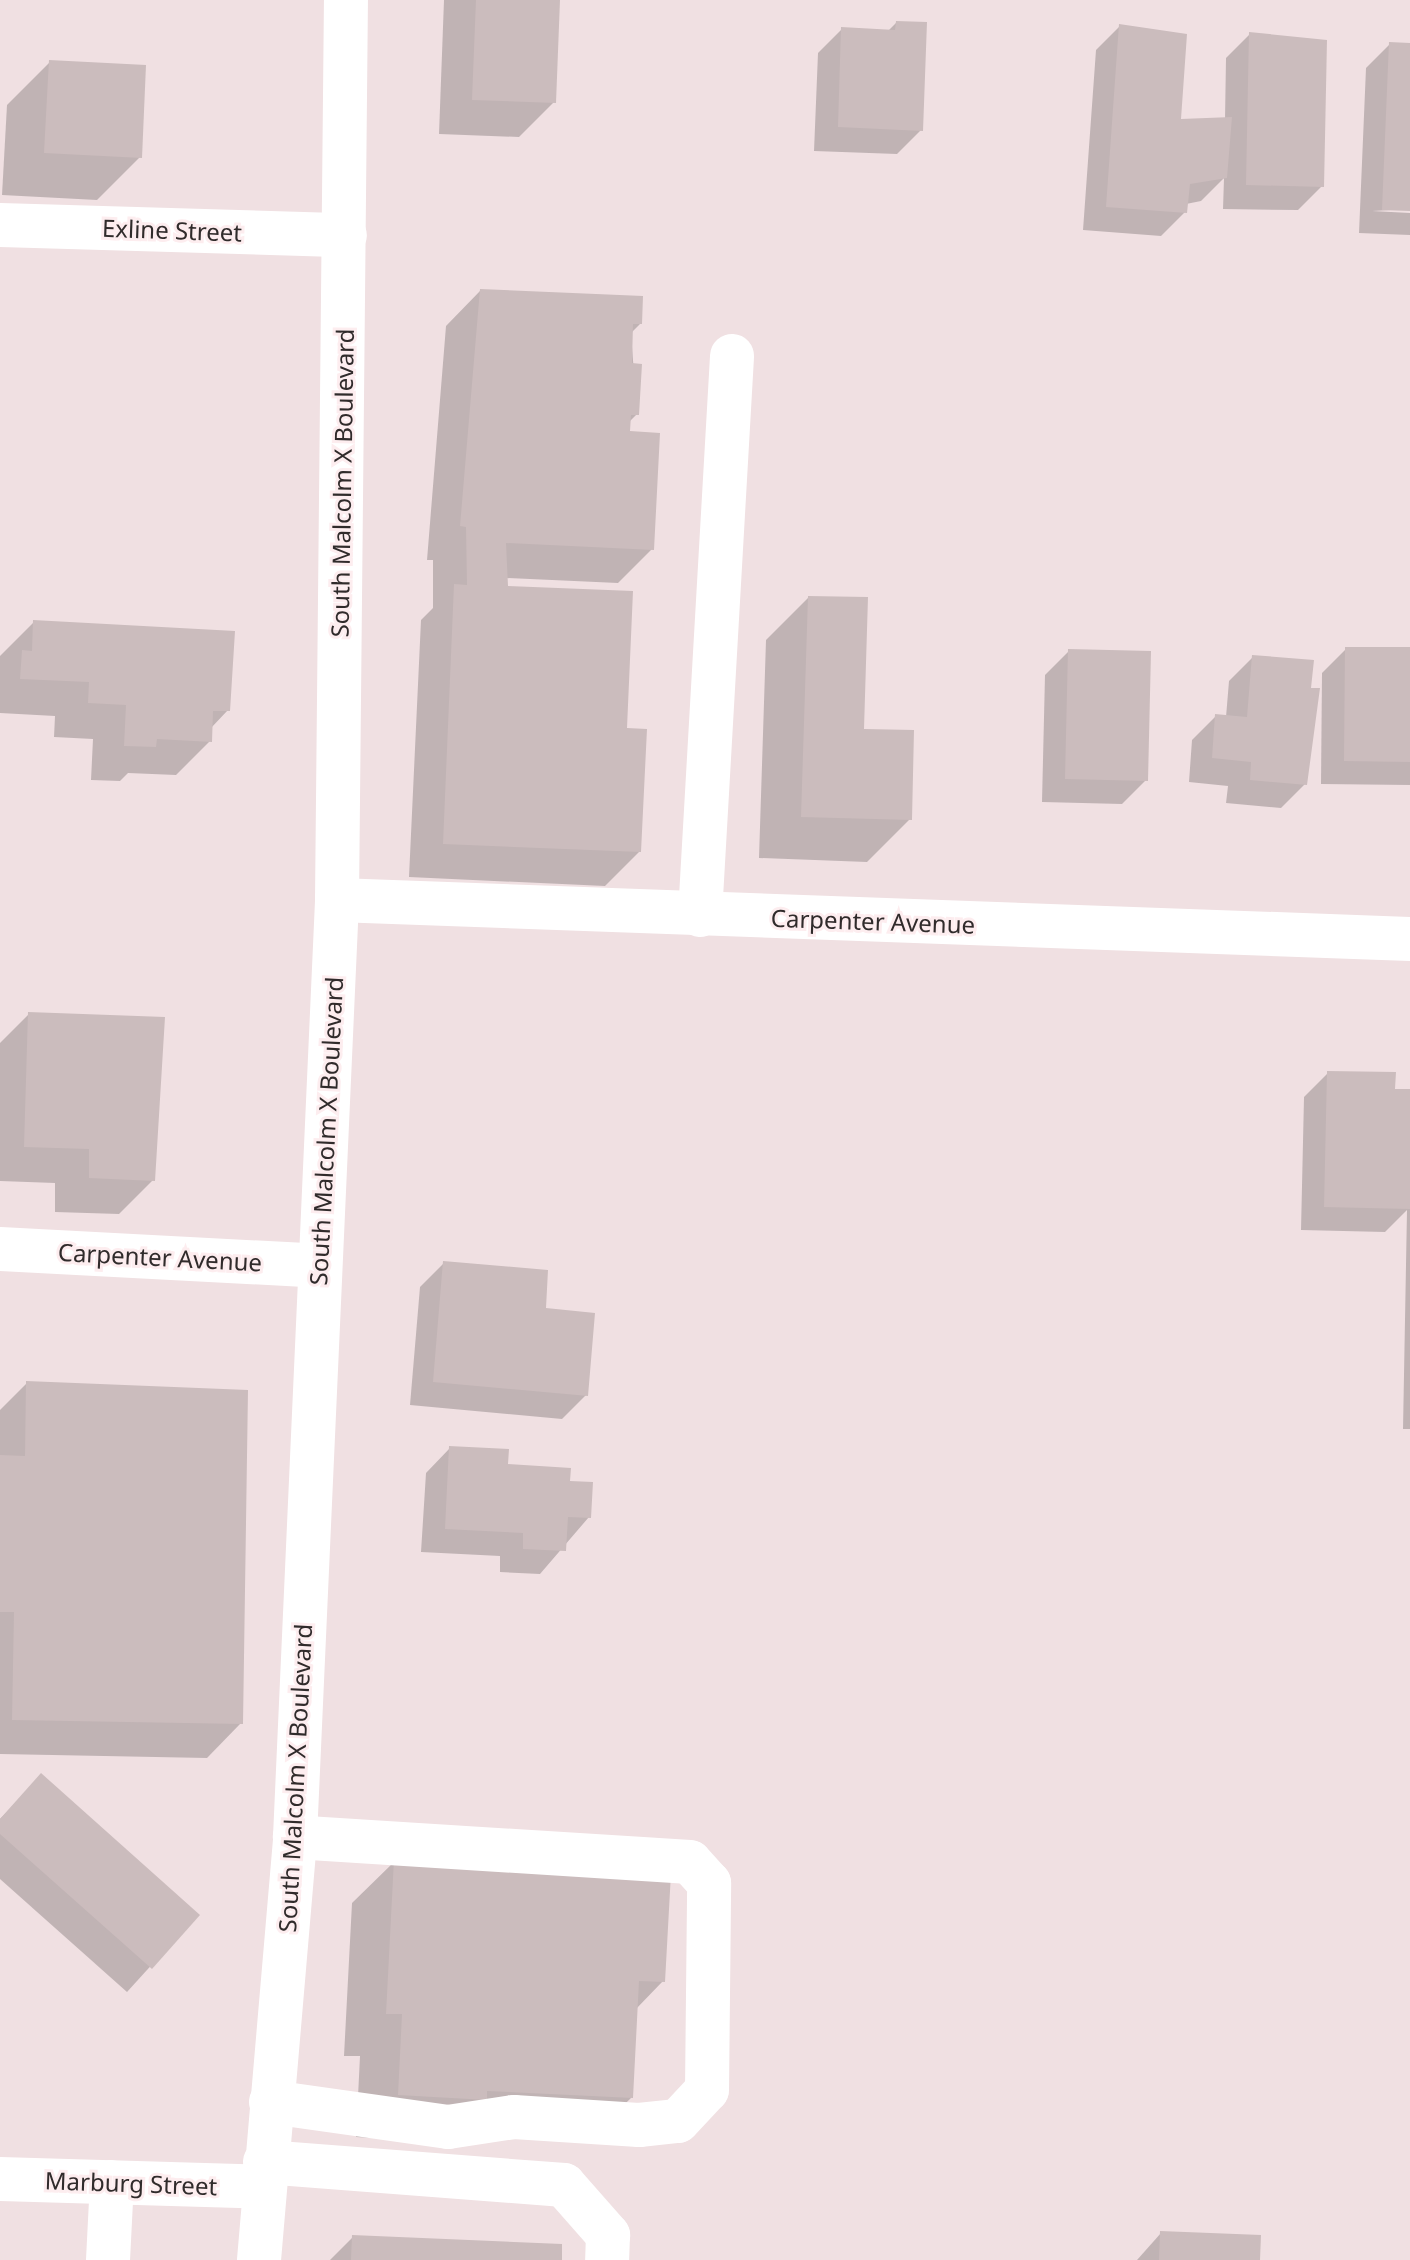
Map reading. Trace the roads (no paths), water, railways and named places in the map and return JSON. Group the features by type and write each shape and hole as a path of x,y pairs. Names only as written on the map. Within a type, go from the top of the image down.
{"street":[{"name":"South Malcolm X Boulevard","path":"259,2260 295,1837 337,900 346,0"},
{"name":"Exline Street","path":"0,225 345,235"},
{"path":"700,915 732,356"},
{"name":"Carpenter Avenue","path":"337,900 1410,939"},
{"name":"Carpenter Avenue","path":"0,1249 320,1266"},
{"path":"271,2102 448,2127 514,2117 639,2125 678,2121 707,2090 709,1883 690,1862 295,1837"},
{"name":"Marburg Street","path":"0,2179 112,2182 264,2174 564,2185 608,2235 607,2260"},
{"path":"108,2260 112,2182"}]}
